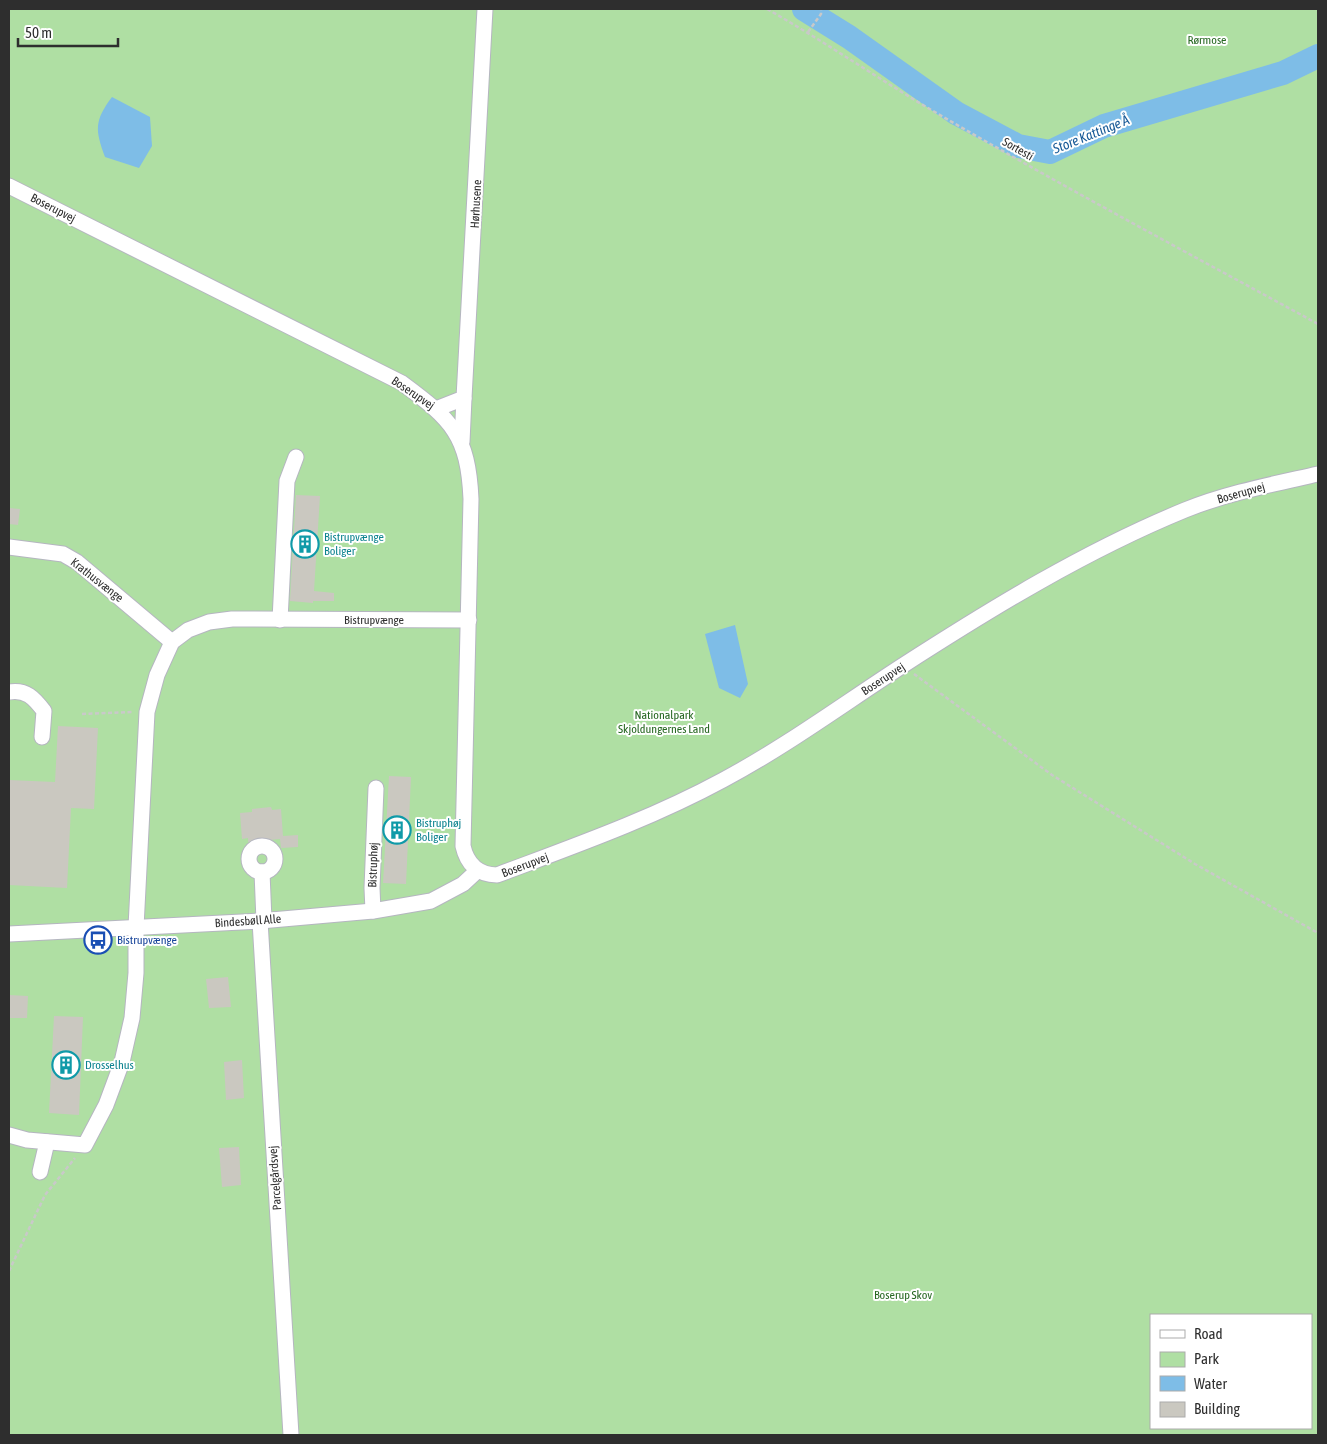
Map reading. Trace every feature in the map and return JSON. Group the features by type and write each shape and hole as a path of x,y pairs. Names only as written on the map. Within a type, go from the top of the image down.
{"street":[{"name":"Hørhusene","path":"462,442 486,9"},
{"name":"Boserupvej","path":"9,186 402,383 436,409 462,442 469,471 471,499 463,846 467,859 477,871 498,875 645,819 722,781 778,749 903,665 1009,600 1091,554 1186,510 1257,488 1318,474"},
{"path":"436,409 464,398"},
{"path":"280,620 288,481 296,457"},
{"name":"Krathusvænge","path":"9,547 63,554 77,562 172,642"},
{"name":"Bistrupvænge","path":"172,642 188,630 209,622 232,619 469,620"},
{"path":"9,1134 27,1140 85,1145 106,1104 124,1053 132,1018 136,972 136,927 147,712 157,675 172,642"},
{"path":"9,692 19,690 34,697 44,711 42,738"},
{"name":"Bistruphøj","path":"373,911 372,888 376,788"},
{"name":"Bindesbøll Alle","path":"9,934 262,921 373,911 431,901 463,884 477,871"},
{"name":"Parcelgårdsvej","path":"262,872 262,921 291,1435"},
{"path":"40,1172 47,1142"}],"path":[{"name":"Sortesti","path":"767,9 808,32 927,107 1318,324"},
{"path":"808,32 821,14 820,9"},
{"path":"903,665 1052,775 1195,864 1318,933"},
{"path":"82,714 147,712"},
{"path":"9,1271 45,1195 85,1145"}],"green space":[{"name":"Nationalpark Skjoldungernes Land","path":"9,9 1318,9 1318,1435 9,1435"}],"water":[{"path":"112,97 150,117 152,146 139,168 105,157 99,140 98,126 99,119"},
{"path":"735,625 748,684 740,698 719,688 705,634"}],"building":[{"name":"Bistrupvænge Boliger","path":"296,495 320,496 314,591 334,593 334,601 313,601 313,603 290,601"},
{"path":"9,508 20,509 18,525 9,524"},
{"path":"58,726 98,728 94,809 71,808 67,888 9,885 9,780 55,782"},
{"name":"Bistruphøj Boliger","path":"389,776 411,777 406,884 383,883"},
{"path":"271,807 272,810 281,809 283,836 298,835 298,847 281,848 280,839 248,842 248,838 242,839 240,813 252,812 252,809"},
{"path":"228,977 231,1007 209,1008 206,979"},
{"path":"9,995 28,996 27,1018 9,1018"},
{"name":"Drosselhus","path":"54,1016 83,1017 79,1115 49,1113"},
{"path":"242,1060 244,1098 226,1100 224,1062"},
{"path":"239,1147 241,1185 222,1187 219,1148"}],"waterway":[{"name":"Store Kattinge Å","path":"804,9 849,37 956,113 1018,146 1050,152 1104,126 1283,73 1318,56"}],"place":[{"name":"Bistrupvænge Boliger","path":"305,544"},
{"name":"Bistruphøj Boliger","path":"397,830"},
{"name":"Bistrupvænge","path":"98,940"},
{"name":"Drosselhus","path":"66,1065"}],"park label":[{"name":"Rørmose","path":"1207,40"},
{"name":"Boserup Skov","path":"903,1295"}]}
